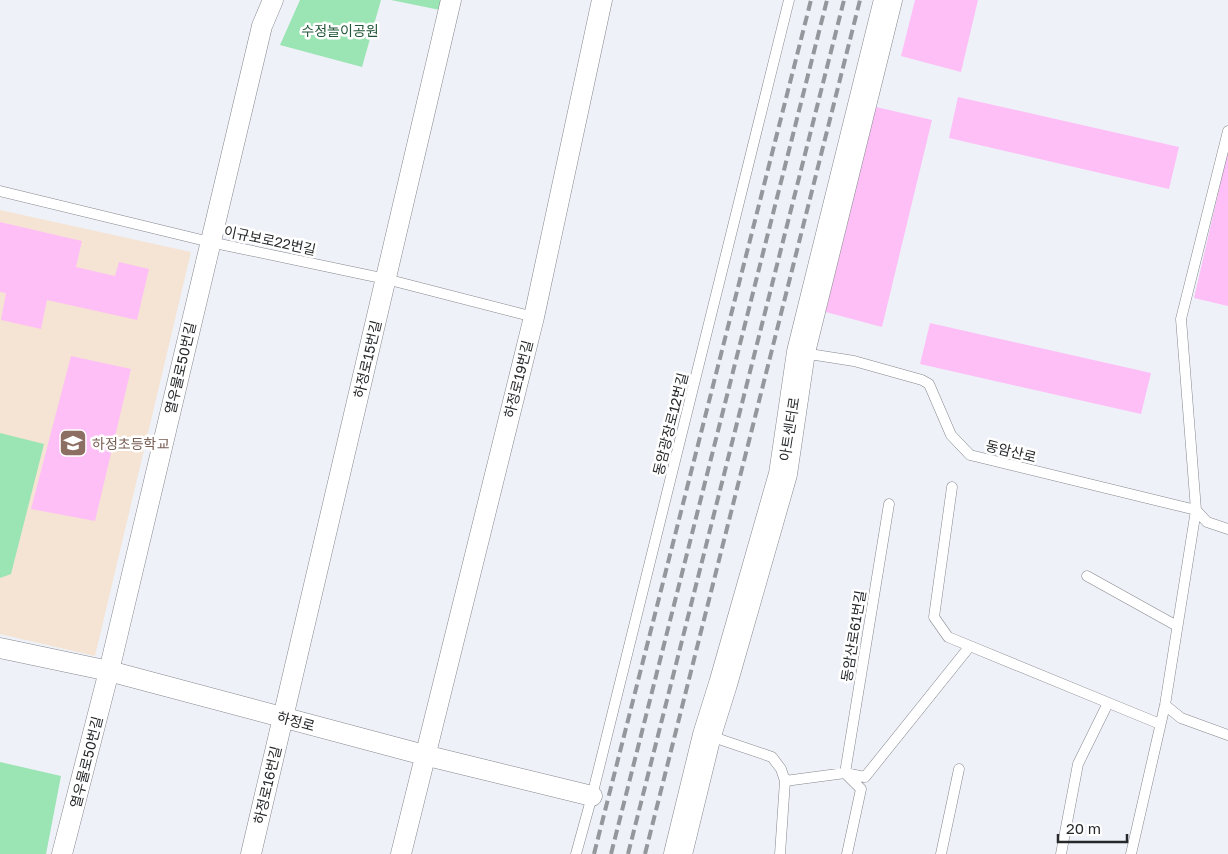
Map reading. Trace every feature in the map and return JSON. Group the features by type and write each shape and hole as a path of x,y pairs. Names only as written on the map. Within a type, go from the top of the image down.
{"street":[{"name":"열우물로50번길","path":"62,854 109,672 262,26 273,0"},
{"name":"하정로15번길","path":"282,717 451,0"},
{"name":"하정로19번길","path":"401,854 424,755 534,318 602,0"},
{"name":"아트센터로","path":"678,854 707,735 783,474 801,352 888,0"},
{"name":"하정로","path":"0,648 109,672 424,755 592,796"},
{"name":"하정로16번길","path":"251,854 282,717"}],"lane":[{"name":"동암광장로12번길","path":"576,854 789,0"},
{"path":"1131,854 1164,704 1196,510 1181,319 1228,131"},
{"name":"이규보로22번길","path":"0,191 210,242 386,279 534,318"},
{"name":"동암산로","path":"801,352 854,361 922,380 929,384 951,435 970,455 1196,510 1207,522 1228,529"},
{"path":"952,487 934,617 948,637 1160,724"},
{"name":"동암산로61번길","path":"845,774 889,504"},
{"path":"1087,576 1177,626"},
{"path":"785,781 845,774 866,777 970,646"},
{"path":"1061,854 1078,764 1108,703"},
{"path":"1164,704 1181,718 1228,735"},
{"path":"707,735 772,757 781,769 785,781 780,854"},
{"path":"941,854 959,769"},
{"path":"845,774 861,789 847,854"}],"shaded area":[{"name":"하정초등학교","path":"0,210 191,252 95,656 0,634"}],"green space":[{"name":"수정놀이공원","path":"300,0 381,0 362,67 280,45"},
{"name":"수정놀이공원","path":"391,0 442,0 440,10"},
{"path":"0,433 44,444 11,574 0,578"},
{"path":"0,762 61,776 46,854 0,854"}],"building":[{"path":"915,0 978,0 961,72 901,56"},
{"path":"958,97 1179,147 1169,189 949,138"},
{"path":"872,106 932,120 882,327 822,311"},
{"path":"1228,155 1228,306 1194,298"},
{"path":"0,222 82,241 76,267 115,276 119,262 149,269 137,320 47,300 41,329 1,320 6,293 0,292"},
{"path":"930,323 1151,373 1141,414 920,364"},
{"path":"71,356 131,369 95,521 31,509"}],"railway":[{"path":"594,854 811,0"},
{"path":"611,854 827,0"},
{"path":"628,854 844,0"},
{"path":"645,854 860,0"}],"place":[{"name":"하정초등학교","path":"73,443"}]}
